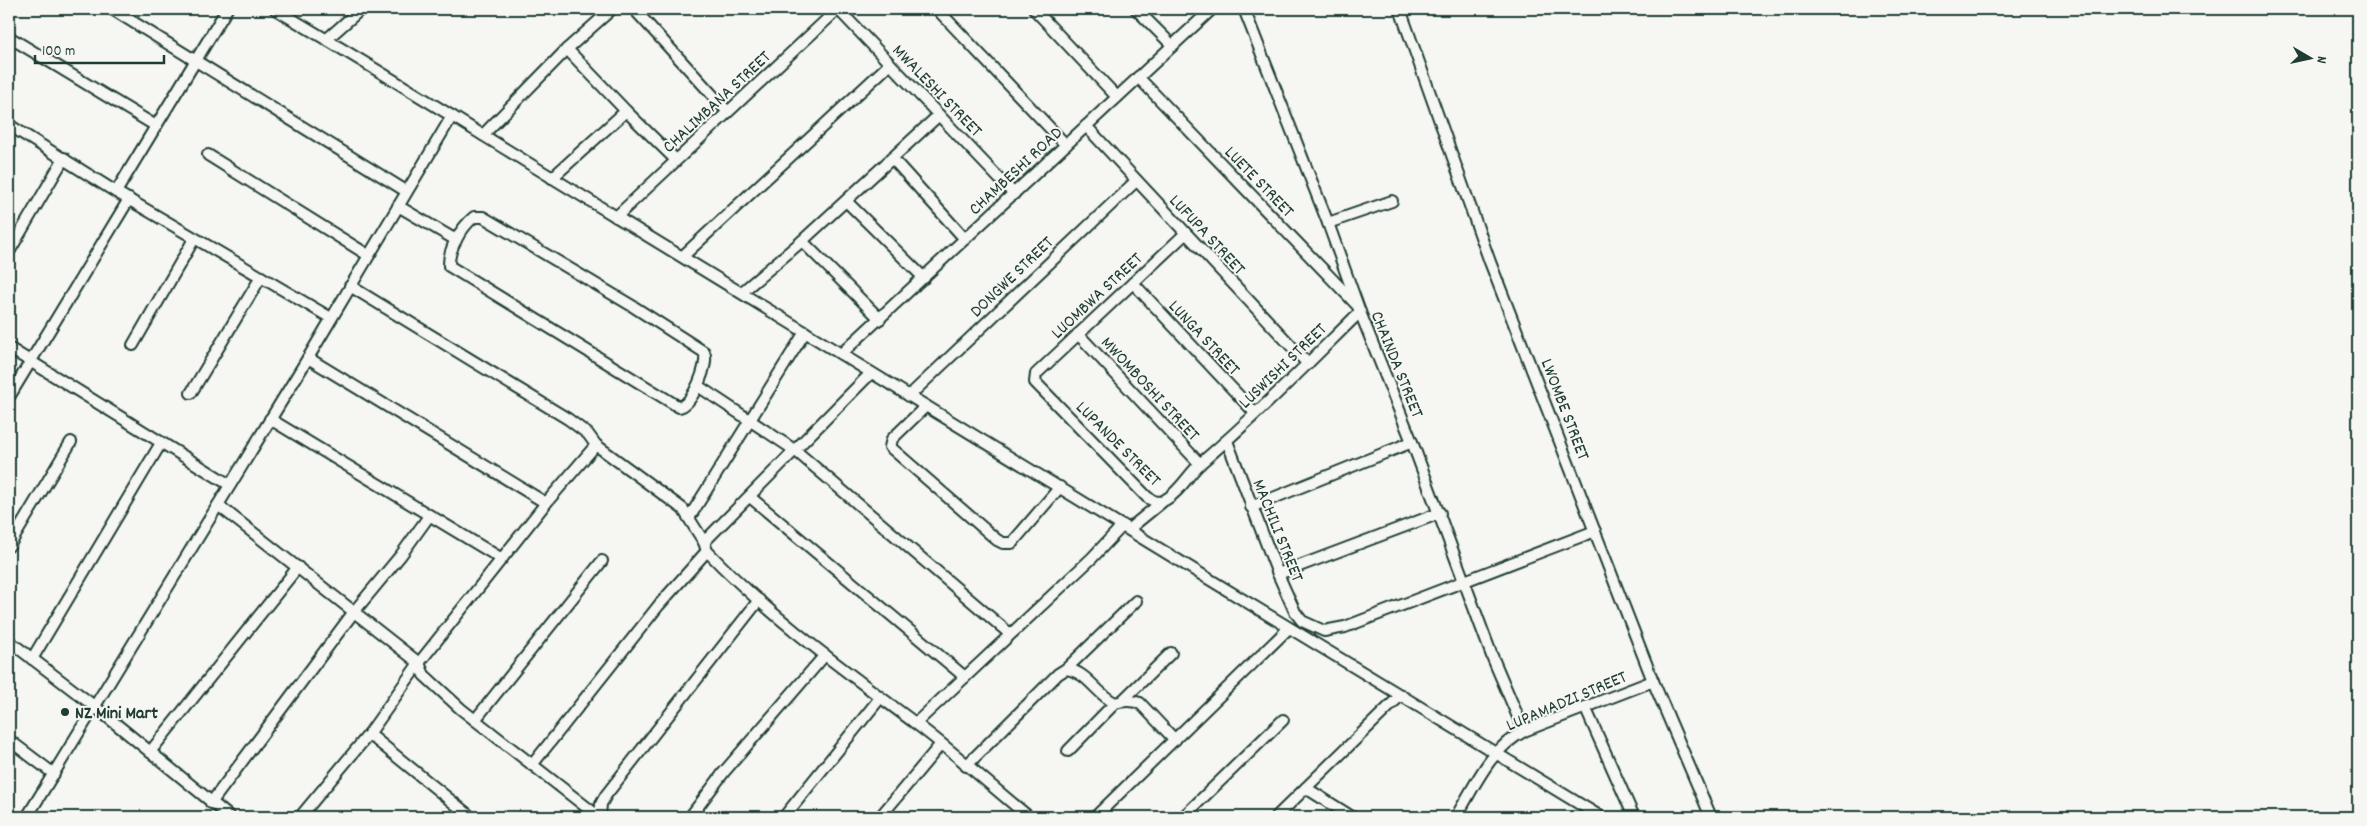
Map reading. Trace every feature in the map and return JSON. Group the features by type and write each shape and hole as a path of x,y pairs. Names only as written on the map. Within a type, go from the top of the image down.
{"street":[{"path":"112,9 406,191"},
{"path":"116,192 227,9"},
{"path":"275,9 683,256 871,373 1600,817"},
{"path":"327,39 360,9"},
{"path":"482,135 567,49 612,9"},
{"path":"634,9 728,111"},
{"path":"937,9 1066,145"},
{"path":"1034,9 1117,97"},
{"path":"1136,9 1172,46"},
{"name":"CHAMBESHI ROAD","path":"841,354 1212,9"},
{"name":"CHAINDA STREET","path":"1244,9 1328,223 1359,309 1440,513 1492,656 1524,731"},
{"name":"LWOMBE STREET","path":"1400,9 1490,262 1653,681 1711,817"},
{"name":"CHALIMBANA STREET","path":"616,216 834,10"},
{"name":"MWALESHI STREET","path":"834,10 890,64 1014,194"},
{"path":"9,38 156,126"},
{"path":"567,49 676,160"},
{"path":"683,256 890,64"},
{"name":"LUETE STREET","path":"1138,77 1359,309"},
{"path":"552,178 626,111"},
{"path":"742,292 802,241 939,115"},
{"path":"28,817 308,358 452,116"},
{"path":"9,125 116,192 331,318"},
{"name":"LUFUPA STREET","path":"1086,126 1308,364"},
{"path":"208,155 368,255"},
{"path":"9,252 64,158"},
{"path":"892,158 965,239"},
{"name":"DONGWE STREET","path":"910,396 1035,275 1136,181"},
{"path":"9,396 129,199"},
{"path":"846,201 924,278"},
{"path":"1328,223 1392,201"},
{"path":"398,206 456,240"},
{"path":"474,217 483,217 634,307 704,352 706,359 698,386 686,404 679,407 449,266 450,254 467,223 474,217"},
{"name":"LUOMBWA STREET","path":"1035,382 1036,374 1185,234"},
{"path":"133,345 194,238"},
{"path":"802,241 880,319"},
{"path":"191,393 261,277"},
{"name":"LUNGA STREET","path":"1132,283 1255,413"},
{"path":"350,286 588,434 596,445 683,509 705,546 759,600 880,698 916,723 1029,817"},
{"name":"LUSWISHI STREET","path":"1228,441 1308,364 1359,309"},
{"path":"689,518 805,332"},
{"name":"MWOMBOSHI STREET","path":"1078,334 1200,464"},
{"path":"9,348 230,485"},
{"path":"308,358 546,503"},
{"path":"532,766 705,546 871,373"},
{"name":"LUPANDE STREET","path":"1035,382 1147,497 1154,501 1162,502 1169,497 1200,464 1228,441"},
{"path":"698,386 796,451 1010,634"},
{"path":"926,406 892,439 890,447 997,540 1003,543 1012,543 1060,487"},
{"path":"270,419 502,559"},
{"name":"MACHILI STREET","path":"1228,441 1251,507 1278,574 1295,612 1306,623"},
{"path":"9,546 72,442"},
{"path":"1251,507 1412,442"},
{"path":"32,659 161,443"},
{"path":"300,817 369,734 419,663 546,503 596,445"},
{"path":"750,497 965,677"},
{"path":"916,723 1126,527 1162,502"},
{"path":"218,505 419,663 424,675 474,720 600,817 601,804 606,795 759,600"},
{"path":"1278,574 1440,513"},
{"path":"212,803 353,613 401,556 429,516"},
{"path":"1095,817 1291,629 1306,623 1324,631 1345,626 1595,532"},
{"path":"474,720 602,561"},
{"path":"150,752 298,567"},
{"path":"966,766 1058,674 1136,600"},
{"path":"9,640 94,706 230,817"},
{"path":"1068,750 1170,653"},
{"path":"690,817 724,772 825,654"},
{"path":"1066,668 1082,674 1107,699 1118,702 1132,701 1140,703 1175,740"},
{"name":"LUPAMADZI STREET","path":"1456,817 1494,753 1508,740 1524,731 1653,681"},
{"path":"1276,817 1402,695"},
{"path":"784,817 880,698"},
{"path":"1586,707 1634,817"},
{"path":"1183,817 1282,720"},
{"path":"369,734 471,817"},
{"path":"9,740 54,774"},
{"path":"880,817 940,744"},
{"path":"1306,788 1352,817"}],"place":[{"name":"NZ Mini Mart","path":"65,712"}]}
